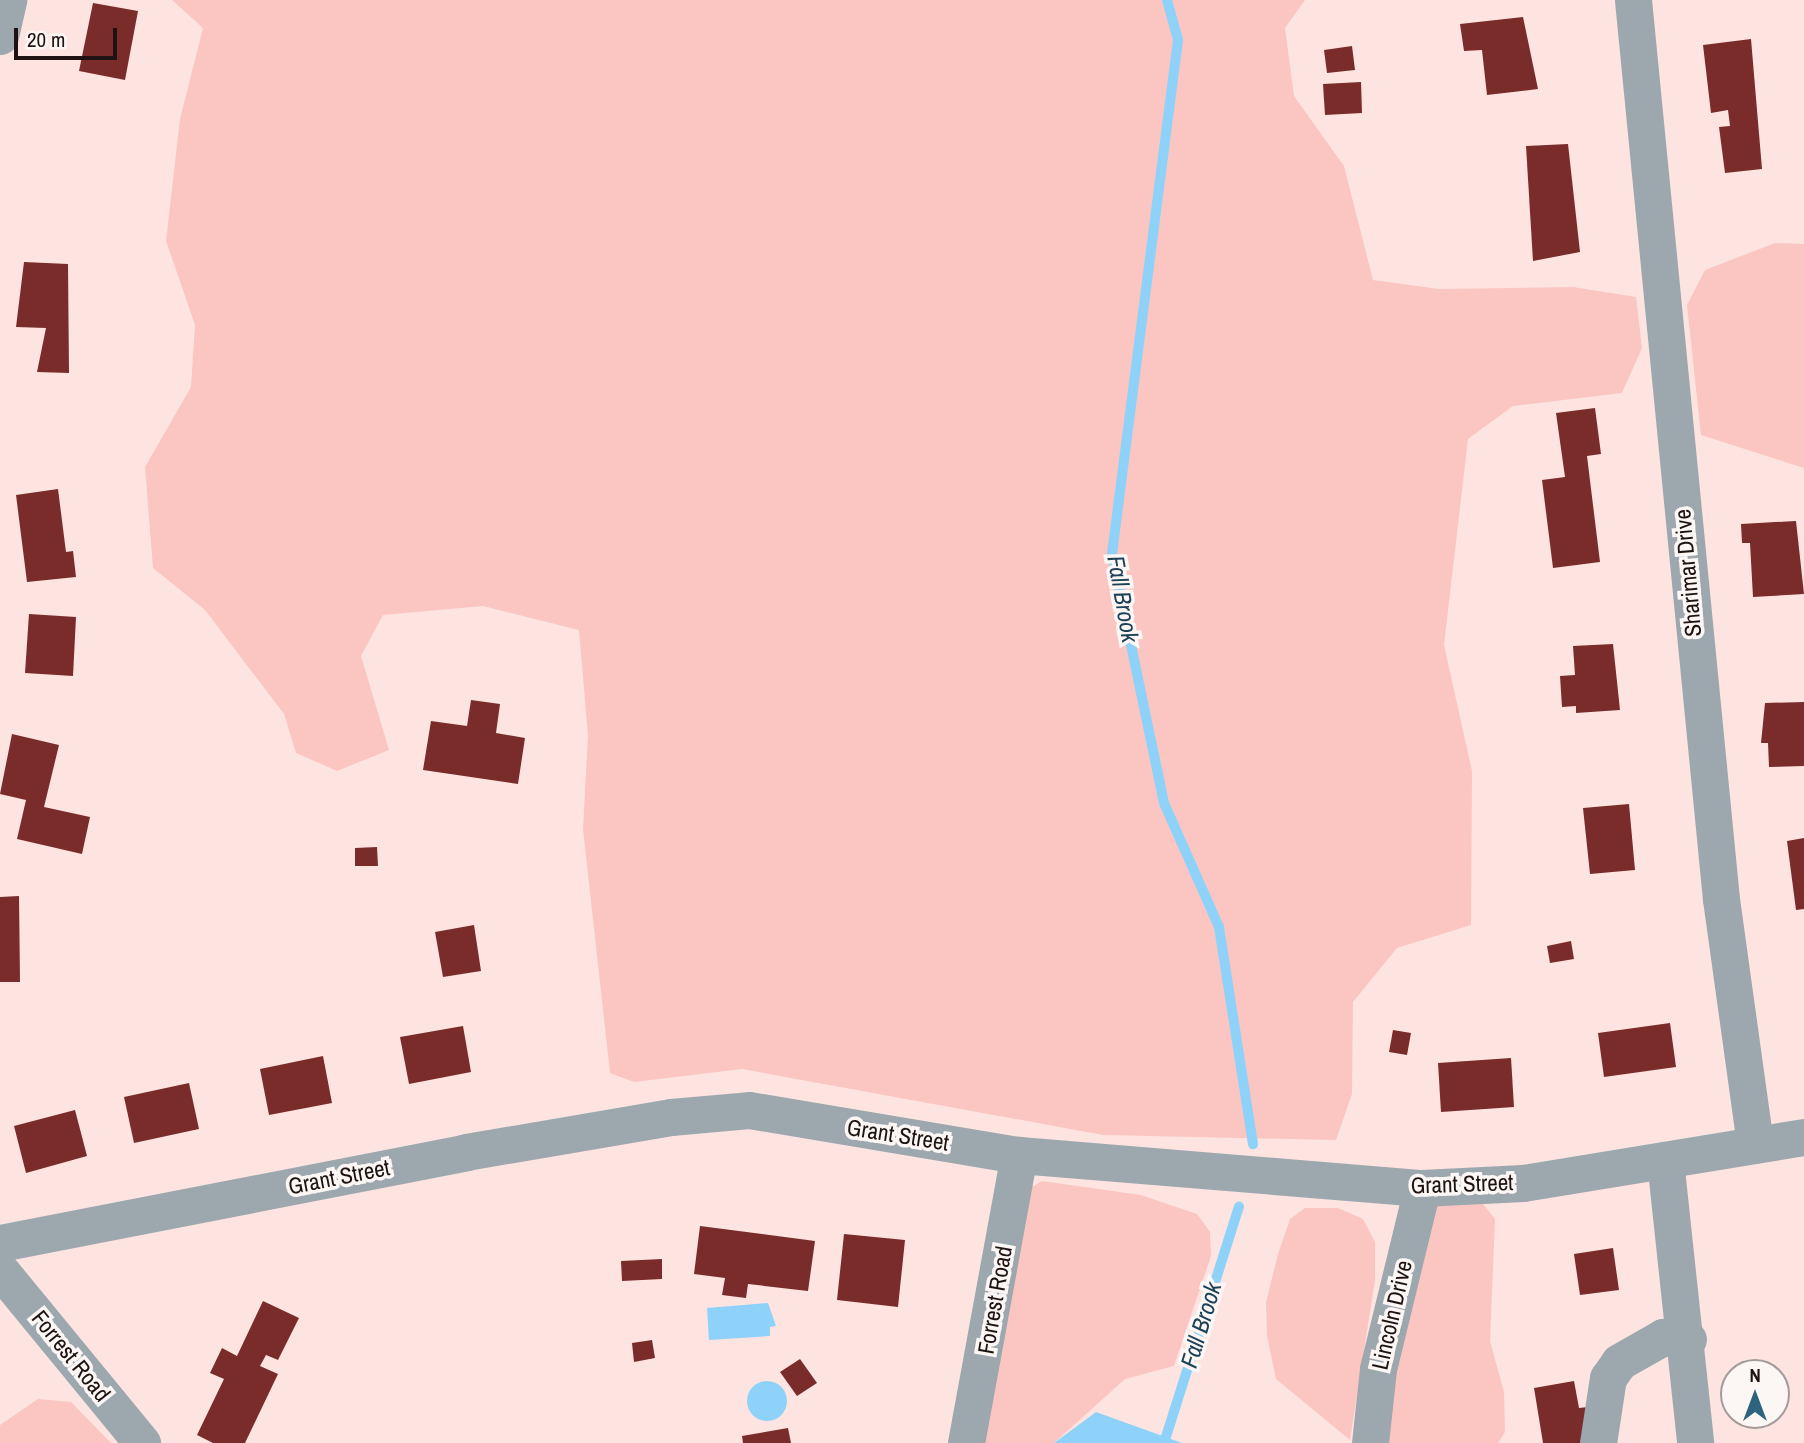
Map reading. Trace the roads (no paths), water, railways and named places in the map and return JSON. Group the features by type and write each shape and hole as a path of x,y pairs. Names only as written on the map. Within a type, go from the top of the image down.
{"street":[{"path":"0,36 8,0"},
{"name":"Sharimar Drive","path":"1633,0 1721,899 1755,1145"},
{"name":"Grant Street","path":"0,1243 671,1116 749,1110 1019,1155 1422,1188 1523,1183 1804,1137"},
{"name":"Forrest Road","path":"966,1443 1019,1155"},
{"path":"1665,1160 1688,1339 1695,1443"},
{"name":"Lincoln Drive","path":"1370,1443 1378,1369 1422,1188"},
{"name":"Forrest Road","path":"0,1270 142,1443"},
{"path":"1598,1443 1608,1378 1619,1362 1663,1337 1688,1339"}],"water":[{"path":"768,1303 776,1326 770,1327 770,1336 709,1340 707,1308"},
{"path":"767,1381 781,1387 787,1401 781,1415 767,1421 753,1415 747,1401 753,1387"},
{"path":"1096,1412 1182,1443 1054,1443"}],"waterway":[{"name":"Fall Brook","path":"1167,0 1178,40 1112,554 1164,803 1219,927 1253,1144"},
{"name":"Fall Brook","path":"1164,1443 1239,1207"}]}
